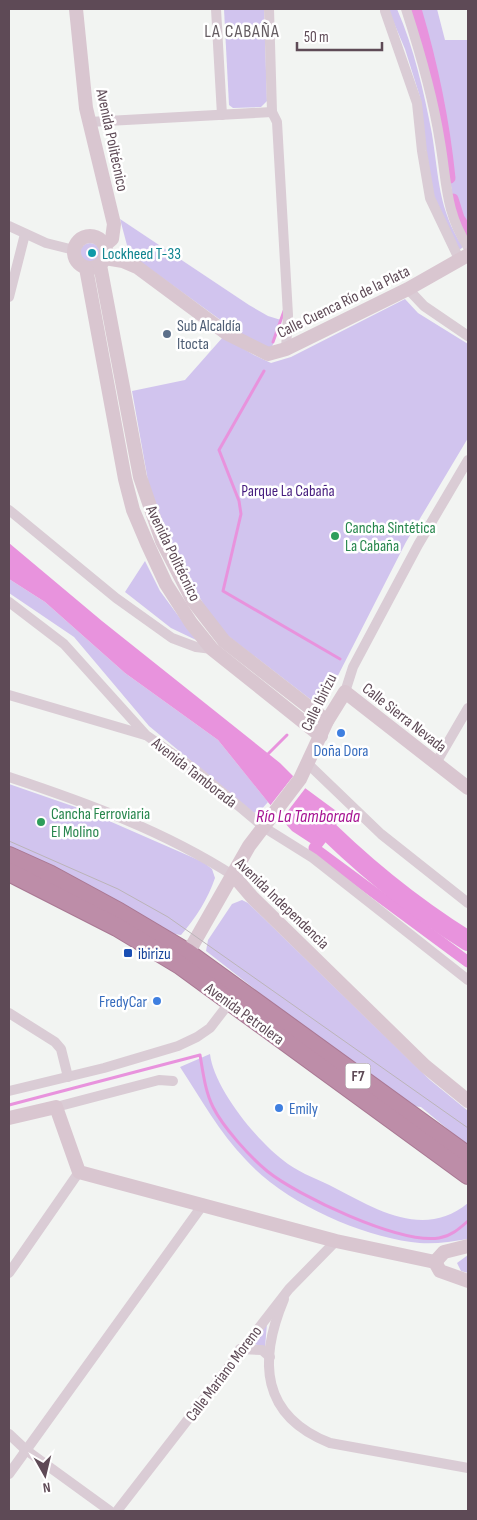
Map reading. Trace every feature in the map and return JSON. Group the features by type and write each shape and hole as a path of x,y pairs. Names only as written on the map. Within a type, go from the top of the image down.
{"highway":[{"name":"Avenida Petrolera","path":"9,856 48,874 119,912 188,952 468,1156"},
{"name":"Avenida Petrolera","path":"9,872 117,927 180,965 468,1176"}],"main road":[{"name":"Avenida Politécnico","path":"76,9 86,108 114,224 112,239 103,256 140,478 162,542 193,600 224,641 327,721"},
{"path":"88,236 96,238 103,256 86,268 78,263 74,250 79,240 88,236"},
{"name":"Calle Cuenca Río de la Plata","path":"103,256 137,267 226,333 268,354 286,349 408,289 464,258"},
{"name":"Avenida Politécnico","path":"86,268 125,479 133,510 150,551 180,608 212,649 321,736"},
{"path":"180,608 193,600"},
{"name":"Calle Ibirizu","path":"188,952 234,876 249,846 265,828 300,779 327,721 345,692"},
{"name":"Calle Sierra Nevada","path":"345,692 468,788"},
{"name":"Avenida Independencia","path":"234,876 252,897 425,1066 468,1101"},
{"path":"9,1118 56,1108 79,1172 336,1241 435,1262 440,1271 468,1281"},
{"path":"435,1262 444,1252 468,1246"}],"street":[{"path":"216,9 222,115"},
{"path":"268,9 272,112 278,122 288,315 286,349"},
{"path":"406,9 421,53 436,124 451,214 458,233 468,247"},
{"path":"385,11 417,103 426,180 430,198 464,258"},
{"path":"89,122 272,112"},
{"path":"9,226 60,248 74,250"},
{"path":"9,297 26,234"},
{"path":"408,289 424,306 468,336"},
{"name":"Calle Ibirizu","path":"345,692 353,667 413,554 468,460"},
{"path":"9,510 116,598 172,638 196,647 212,649"},
{"name":"Avenida Tamborada","path":"9,602 64,644 146,735 197,771 265,828 313,858 468,980"},
{"path":"9,695 146,735"},
{"path":"436,764 468,708"},
{"path":"307,763 381,834 468,903"},
{"name":"Avenida Independencia","path":"9,777 78,800 140,826 207,858 234,876"},
{"path":"9,1091 104,1068 198,1038 210,1028 230,1002"},
{"path":"9,1013 55,1042 61,1049 68,1077"},
{"path":"56,1108 159,1080 173,1081"},
{"path":"9,1273 79,1172"},
{"path":"9,1474 202,1206"},
{"name":"Calle Mariano Moreno","path":"117,1511 240,1349 289,1289 336,1241"},
{"path":"289,1289 276,1325 270,1357 274,1398 283,1413 294,1424 312,1436 330,1443 468,1468"},
{"path":"240,1349 262,1350 270,1357"},
{"path":"9,1434 26,1450 110,1511"},
{"path":"91,1511 93,1500"}],"green space":[{"path":"224,9 264,9 267,101 261,107 233,108 229,105"},
{"path":"388,9 397,9 422,86 444,206 463,247 458,251 434,197 429,179 420,97 405,49"},
{"path":"410,9 437,9 445,40 468,40 468,240 455,212 444,141 425,52"},
{"path":"120,219 249,305 268,316 281,320 272,347 264,347 251,342 135,258 128,249"},
{"path":"90,243 97,246 100,253 97,260 90,263 83,260 80,253 83,246"},
{"name":"Parque La Cabaña","path":"405,299 418,313 468,344 468,438 406,542 325,701 314,702 223,632 209,614 161,523 148,481 132,391 185,380 223,337 271,363 291,357"},
{"path":"145,561 160,591 196,640 171,628 125,592"},
{"path":"9,579 45,602 125,673 218,740 268,802 260,811 254,813 149,726 74,637 9,593"},
{"path":"9,784 84,810 203,862 212,869 215,878 209,894 181,935 174,934 107,895 9,850"},
{"path":"242,900 248,903 430,1080 468,1111 468,1146 421,1107 413,1106 280,1015 279,1008 206,951 208,940 232,904"},
{"path":"210,1054 213,1068 220,1083 240,1115 264,1143 288,1164 367,1205 401,1217 418,1220 435,1219 452,1214 468,1203 468,1239 447,1242 411,1242 367,1232 322,1214 280,1189 262,1175 236,1149 180,1067"},
{"path":"468,1255 468,1273 461,1271 457,1263"},
{"path":"267,1323 265,1348 252,1343"}],"water":[{"name":"Río La Tamborada","path":"9,543 102,621 280,763 305,788 343,816 318,848 292,831 218,740 125,673 45,602 9,579"}],"pier":[{"path":"294,775 307,786 281,820 269,807"}],"waterway":[{"path":"416,9 437,93 445,135 450,178"},
{"path":"453,199 459,218 468,232"},
{"path":"273,342 284,311"},
{"path":"264,371 219,450 239,501 241,514 223,591 340,659"},
{"path":"266,756 287,735"},
{"name":"Río La Tamborada","path":"311,814 347,849 386,882 426,913 468,941"},
{"path":"325,834 314,848 468,962"},
{"path":"9,1105 200,1055 208,1095 217,1115 237,1141 267,1171 301,1193 324,1205 375,1226 421,1238 443,1237 451,1234 468,1221"}],"tram line":[{"path":"9,841 118,889 168,917 468,1128"}],"place":[{"name":"Lockheed T-33","path":"92,253"},
{"name":"Sub Alcaldía Itocta","path":"167,334"},
{"name":"Cancha Sintética La Cabaña","path":"335,536"},
{"name":"Doña Dora","path":"341,733"},
{"name":"Cancha Ferroviaria El Molino","path":"41,822"},
{"name":"ibirizu","path":"128,953"},
{"name":"FredyCar","path":"157,1001"},
{"name":"Emily","path":"279,1108"}],"district":[{"name":"LA CABAÑA","path":"242,31"}]}
